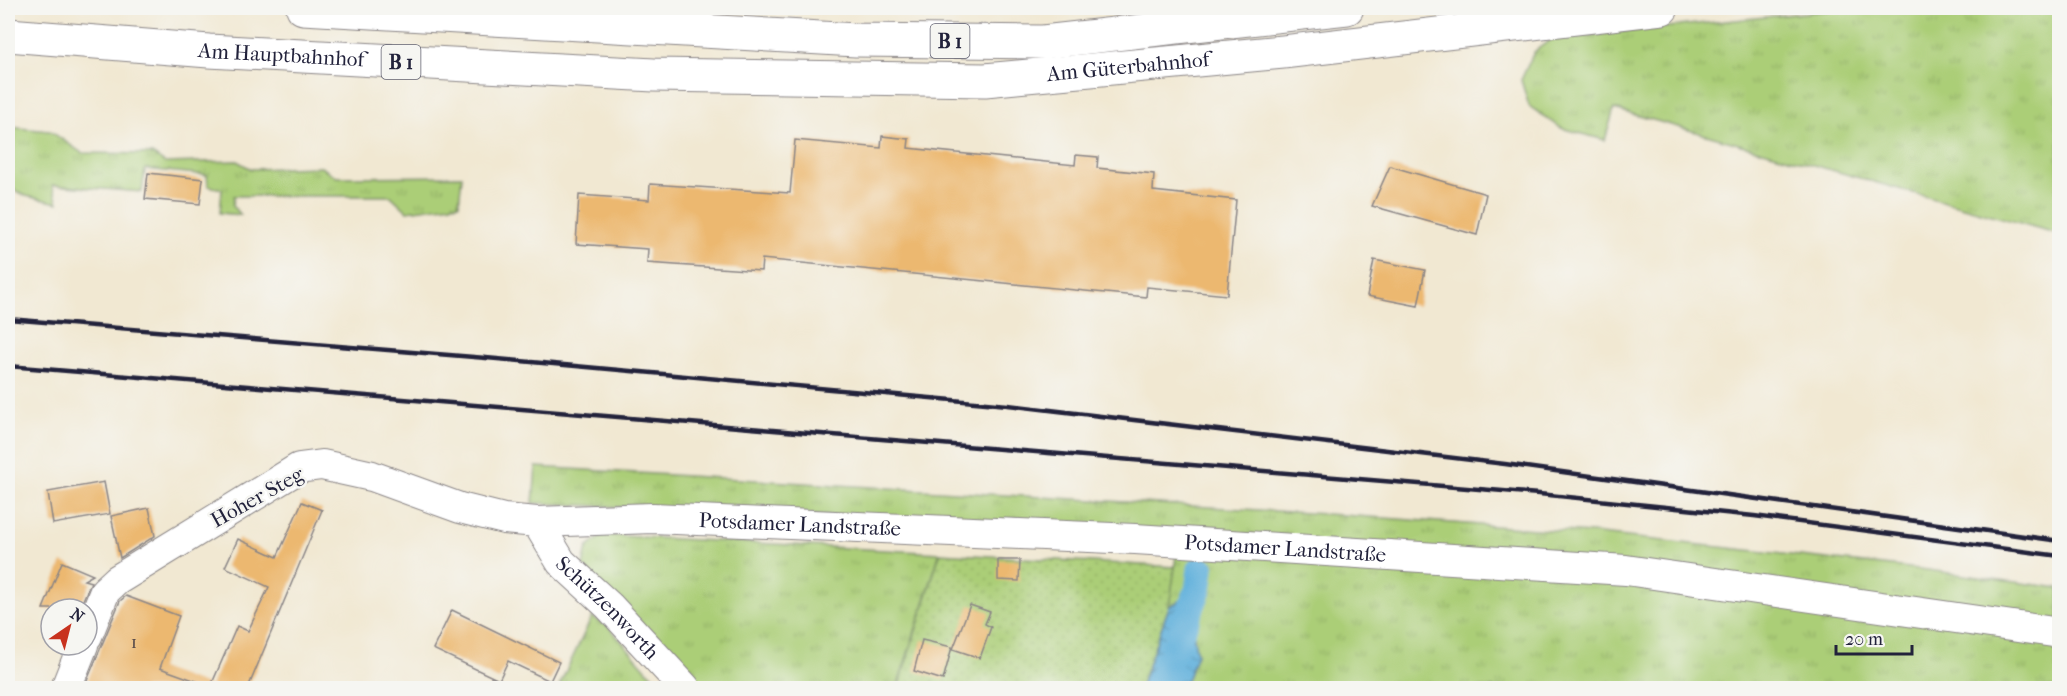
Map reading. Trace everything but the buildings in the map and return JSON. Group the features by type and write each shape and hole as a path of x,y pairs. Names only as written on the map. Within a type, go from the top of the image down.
{"main road":[{"name":"B 1","path":"303,8 610,26"},
{"path":"687,8 710,23 733,31 756,34"},
{"name":"Am Güterbahnhof","path":"610,26 856,40 1043,42 1347,8"},
{"name":"Am Güterbahnhof","path":"592,72 984,80 1283,52 1466,19 1662,8"},
{"path":"592,72 610,26"},
{"name":"Am Hauptbahnhof","path":"8,35 221,51 592,72"}],"street":[{"name":"Hoher Steg","path":"99,606 105,591 117,580 299,468 322,465 372,476 460,508 504,519"},
{"name":"Potsdamer Landstraße","path":"504,519 537,522 652,518 1112,538 1626,570 2060,633"},
{"name":"Schützenworth","path":"537,522 561,562 617,615 686,688"},
{"path":"66,688 78,657"}],"green space":[{"path":"1852,8 2059,8 2059,234 1614,109 1605,140 1561,128 1529,106 1521,80 1534,52 1551,39"},
{"path":"8,127 50,131 82,153 152,154 165,163 237,161 251,169 321,167 337,177 462,176 459,204 407,211 391,196 234,196 233,206 241,215 220,213 222,189 208,186 207,175 145,169 142,192 52,185 58,203 26,196 8,187"},
{"path":"536,467 1342,515 1591,533 1928,570 2059,588 2059,688 1184,688 1197,654 1193,634 1206,601 1198,590 1169,607 1179,532 533,503"},
{"path":"603,535 940,553 897,688 698,688 583,566 587,548"},
{"path":"940,553 1175,567 1169,607 1140,688 898,688"},
{"path":"592,617 608,626 663,688 558,688"}],"water":[{"path":"1198,590 1206,601 1193,634 1197,654 1184,688 1140,688 1169,607"}],"waterway":[{"path":"1159,688 1198,590 1201,569"}],"railway":[{"path":"8,319 486,358 1008,405 1505,464 2060,541"},
{"path":"8,366 1539,494 1754,516 2060,556"}]}
